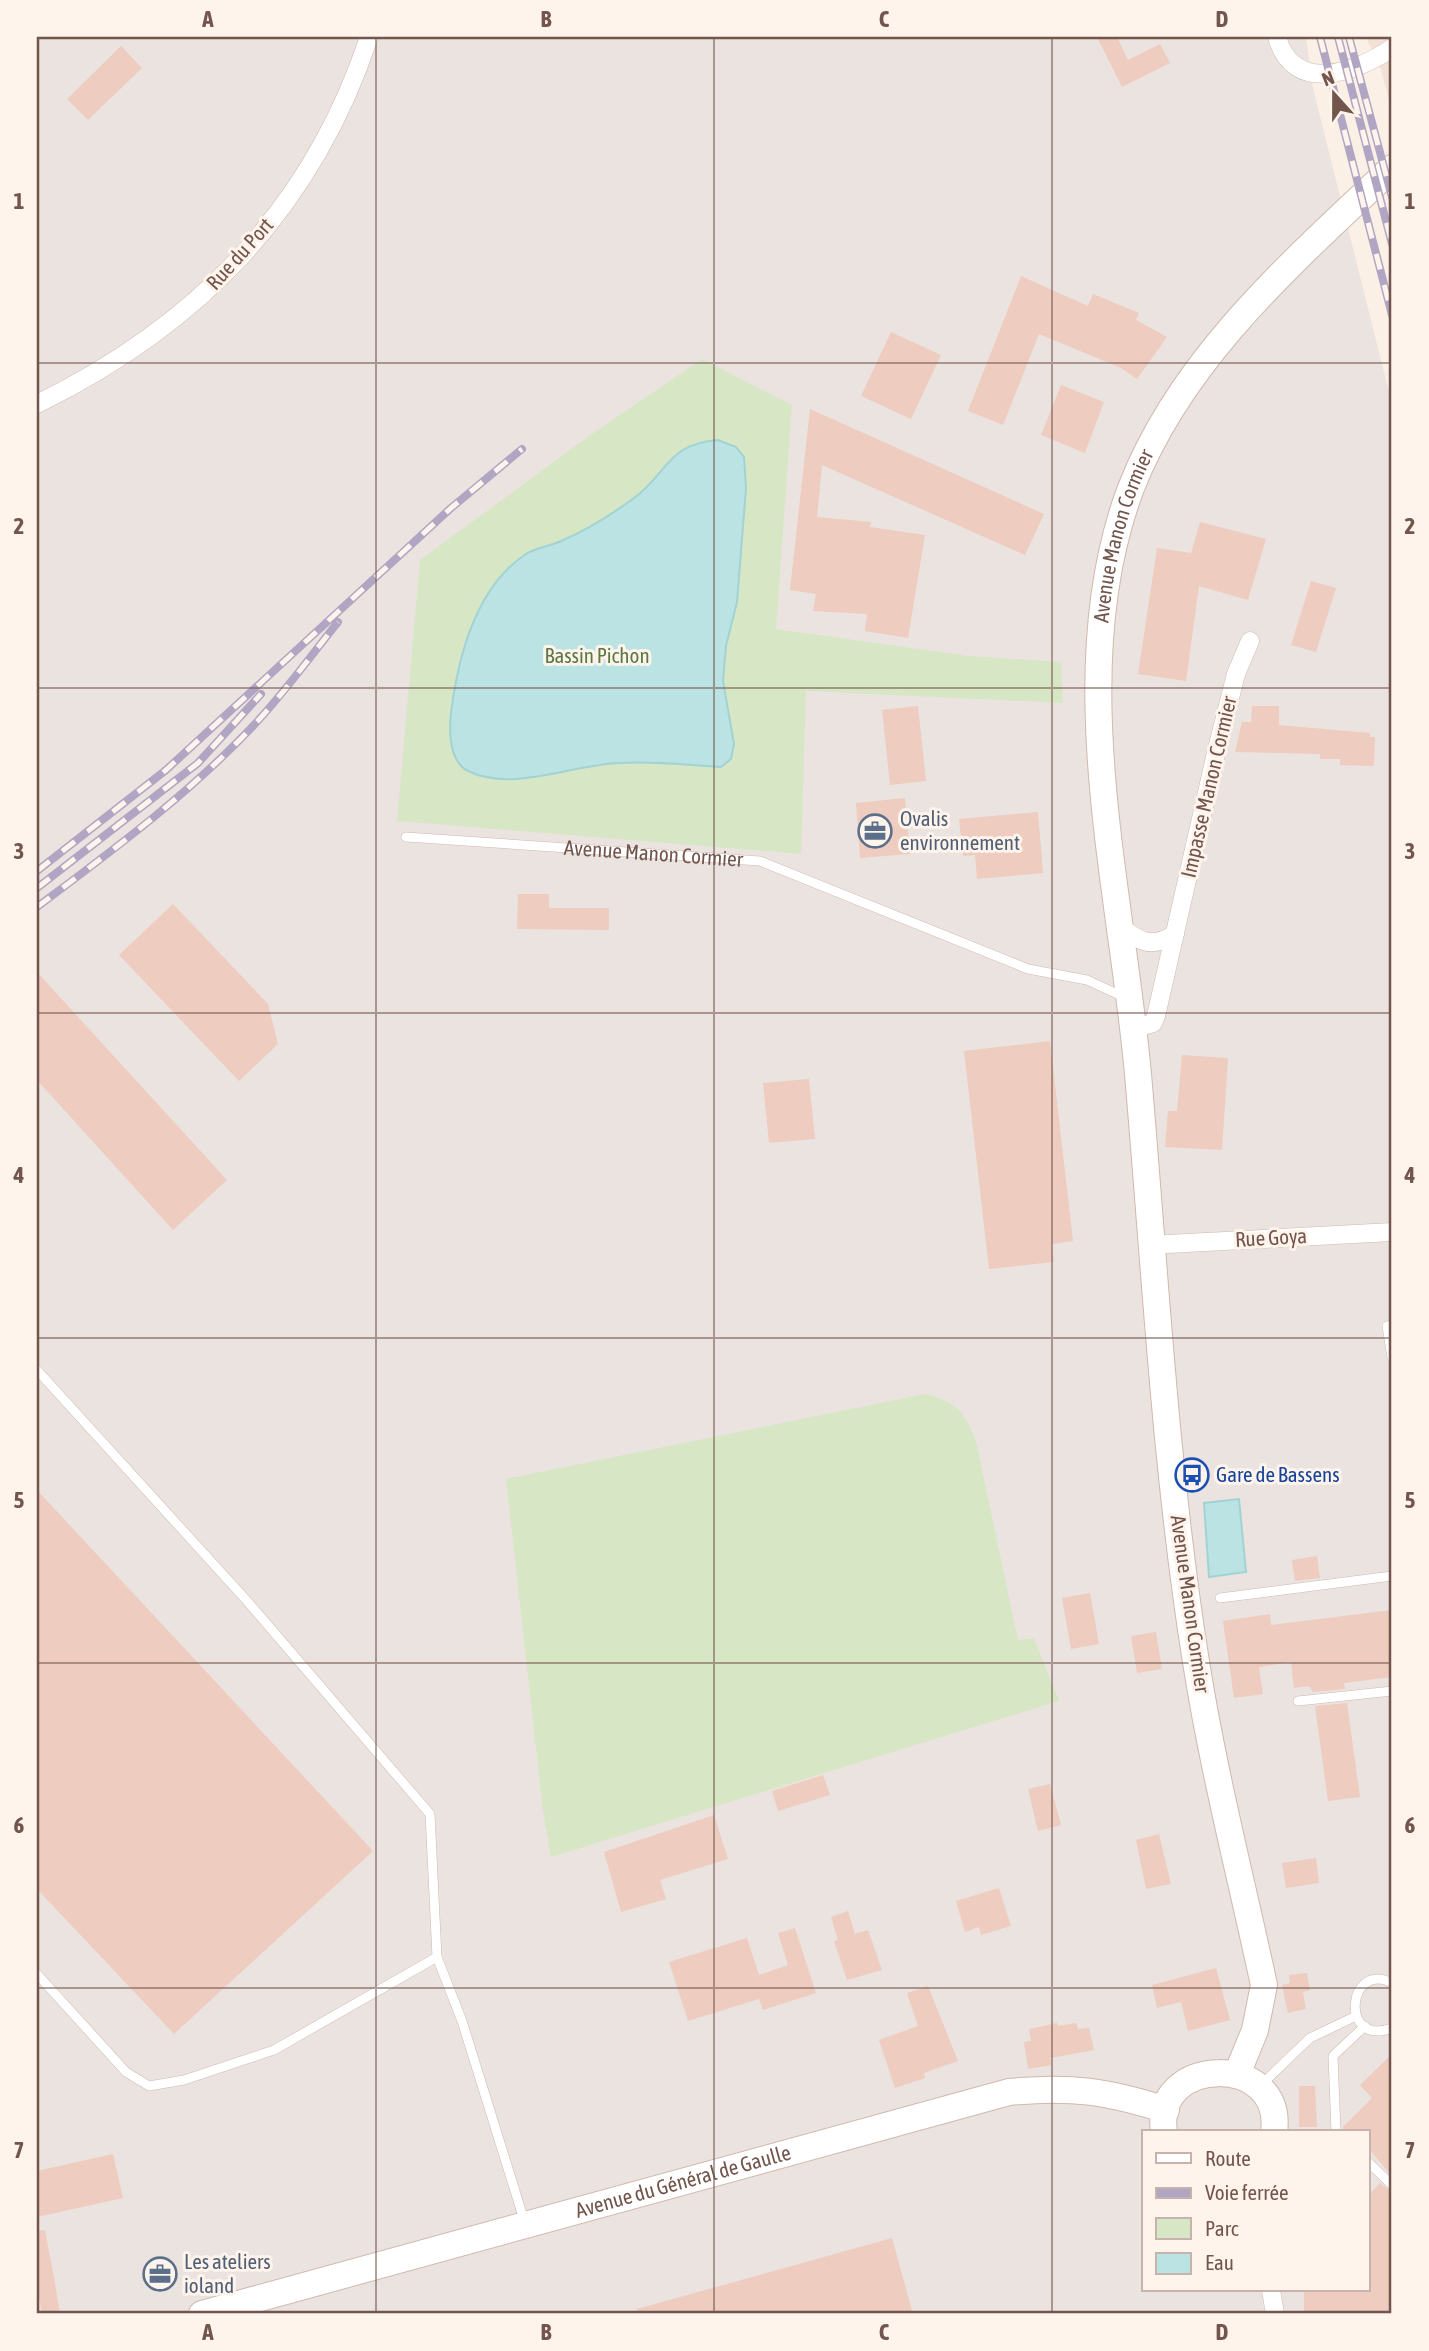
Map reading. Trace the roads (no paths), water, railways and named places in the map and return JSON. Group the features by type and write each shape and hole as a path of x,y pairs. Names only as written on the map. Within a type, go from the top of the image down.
{"street":[{"name":"Rue du Port","path":"37,404 132,351 192,304 247,252 294,191 332,127 356,75 369,37"},
{"path":"1277,37 1290,63 1302,71 1318,75 1377,58 1392,48"},
{"name":"Avenue Manon Cormier","path":"1247,2081 1264,1985 1197,1668 1183,1573 1149,1245 1129,999 1103,773 1099,708 1101,640 1119,524 1151,446 1188,384 1224,336 1276,278 1392,168"},
{"name":"Impasse Manon Cormier","path":"1132,1029 1153,1023 1156,1016 1236,674 1250,641"},
{"path":"1120,926 1137,940 1152,944 1175,934"},
{"name":"Rue Goya","path":"1149,1245 1392,1232"},
{"path":"1165,2121 1174,2094 1186,2082 1202,2074 1219,2071 1247,2081 1272,2110 1274,2130"},
{"name":"Avenue du Général de Gaulle","path":"202,2314 1009,2092 1059,2087 1121,2096 1165,2121"},
{"path":"1270,2292 1275,2314"}],"lane":[{"name":"Avenue Manon Cormier","path":"406,837 760,861 1028,969 1087,980 1129,999"},
{"path":"1392,1325 1387,1326 1392,1358"},
{"path":"37,1370 248,1602 430,1814 437,1957 461,2021 525,2225"},
{"path":"1220,1598 1392,1576"},
{"path":"1298,1701 1392,1691"},
{"path":"37,1974 126,2072 149,2086 184,2080 274,2050 437,1957"},
{"path":"1392,1983 1379,1980 1363,1986 1354,2000 1356,2016 1365,2026 1376,2031 1392,2028"},
{"path":"1247,2081 1310,2038 1356,2016"},
{"path":"1336,2130 1333,2056 1365,2026"},
{"path":"1370,2164 1392,2185"}],"water":[{"name":"Bassin Pichon","path":"718,440 736,447 744,457 746,488 737,602 726,646 723,681 734,744 731,759 721,767 620,763 543,776 504,779 486,777 462,767 457,761 450,736 454,691 472,625 494,585 526,554 580,532 625,504 645,489 669,462 688,447"},
{"path":"1239,1499 1246,1572 1209,1577 1204,1503"}],"railway":[{"path":"1320,37 1392,315"},
{"path":"1338,37 1392,244"},
{"path":"1349,37 1392,197"},
{"path":"37,871 166,770 451,508 522,449"},
{"path":"37,907 150,820 203,775 254,725 338,622"},
{"path":"37,888 198,763 261,694"}],"place":[{"name":"Ovalis environnement","path":"875,831"},
{"name":"Gare de Bassens","path":"1192,1475"},
{"name":"Les ateliers ioland","path":"160,2274"}]}
